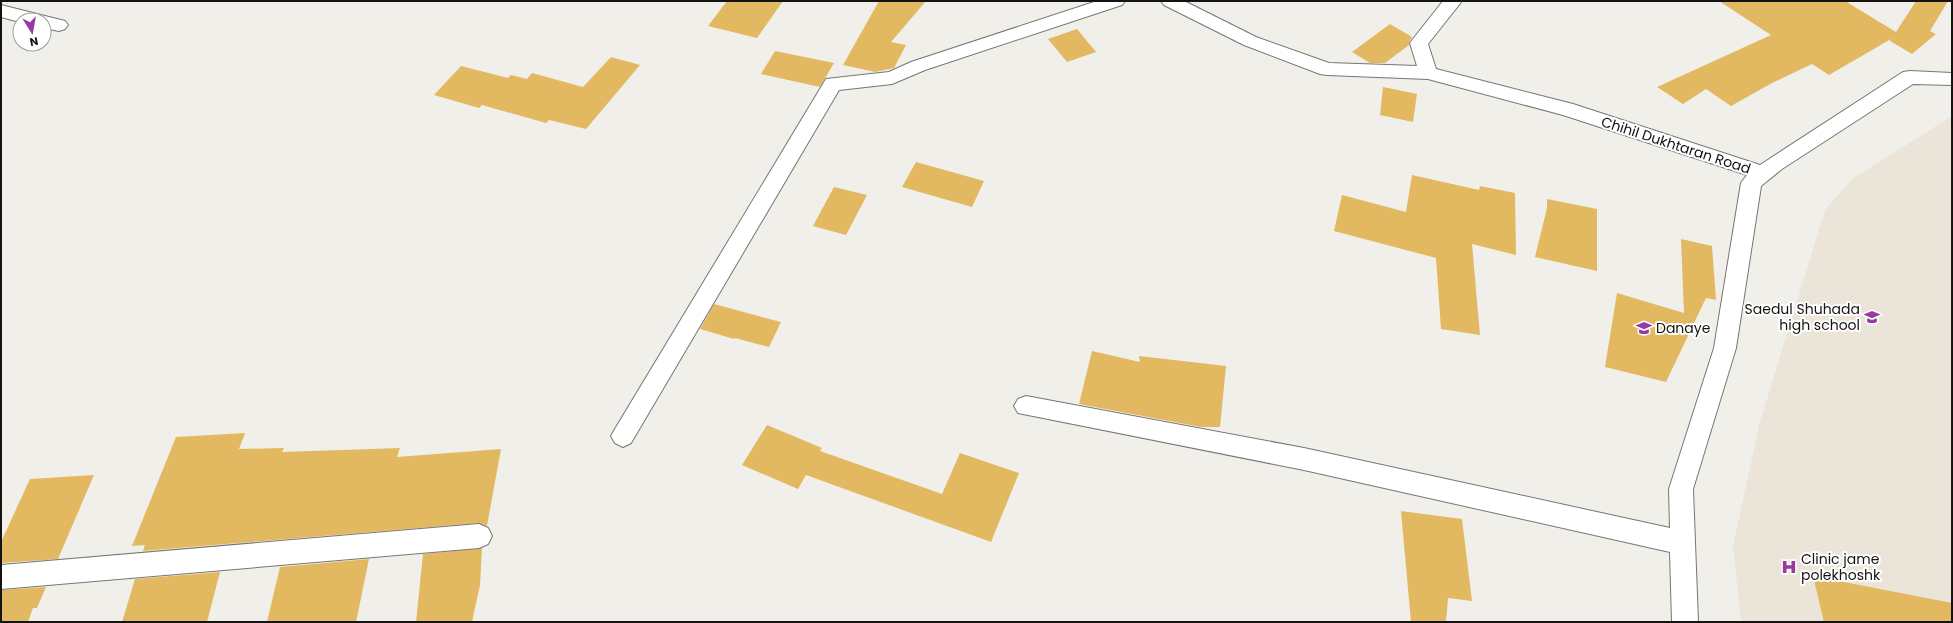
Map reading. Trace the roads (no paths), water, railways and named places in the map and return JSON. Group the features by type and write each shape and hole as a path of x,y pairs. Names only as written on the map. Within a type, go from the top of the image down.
{"street":[{"path":"623,436 833,84 892,78 918,66 1116,1"},
{"name":"Chihil Dukhtaran Road","path":"1170,1 1250,41 1327,69 1428,73 1566,109 1763,173"},
{"path":"1428,73 1419,43 1453,1"},
{"path":"1,11 12,14"},
{"path":"1763,173 1910,77 1952,79"},
{"name":"Chihil Dukhtaran Road","path":"1685,622 1681,489 1725,348 1751,183 1763,173"},
{"path":"1026,406 1304,459 1682,543"},
{"path":"1,577 479,536"}],"place":[{"name":"Saedul Shuhada high school","path":"1872,317"},
{"name":"Danaye","path":"1644,328"},
{"name":"Clinic jame polekhoshk","path":"1789,567"}]}
